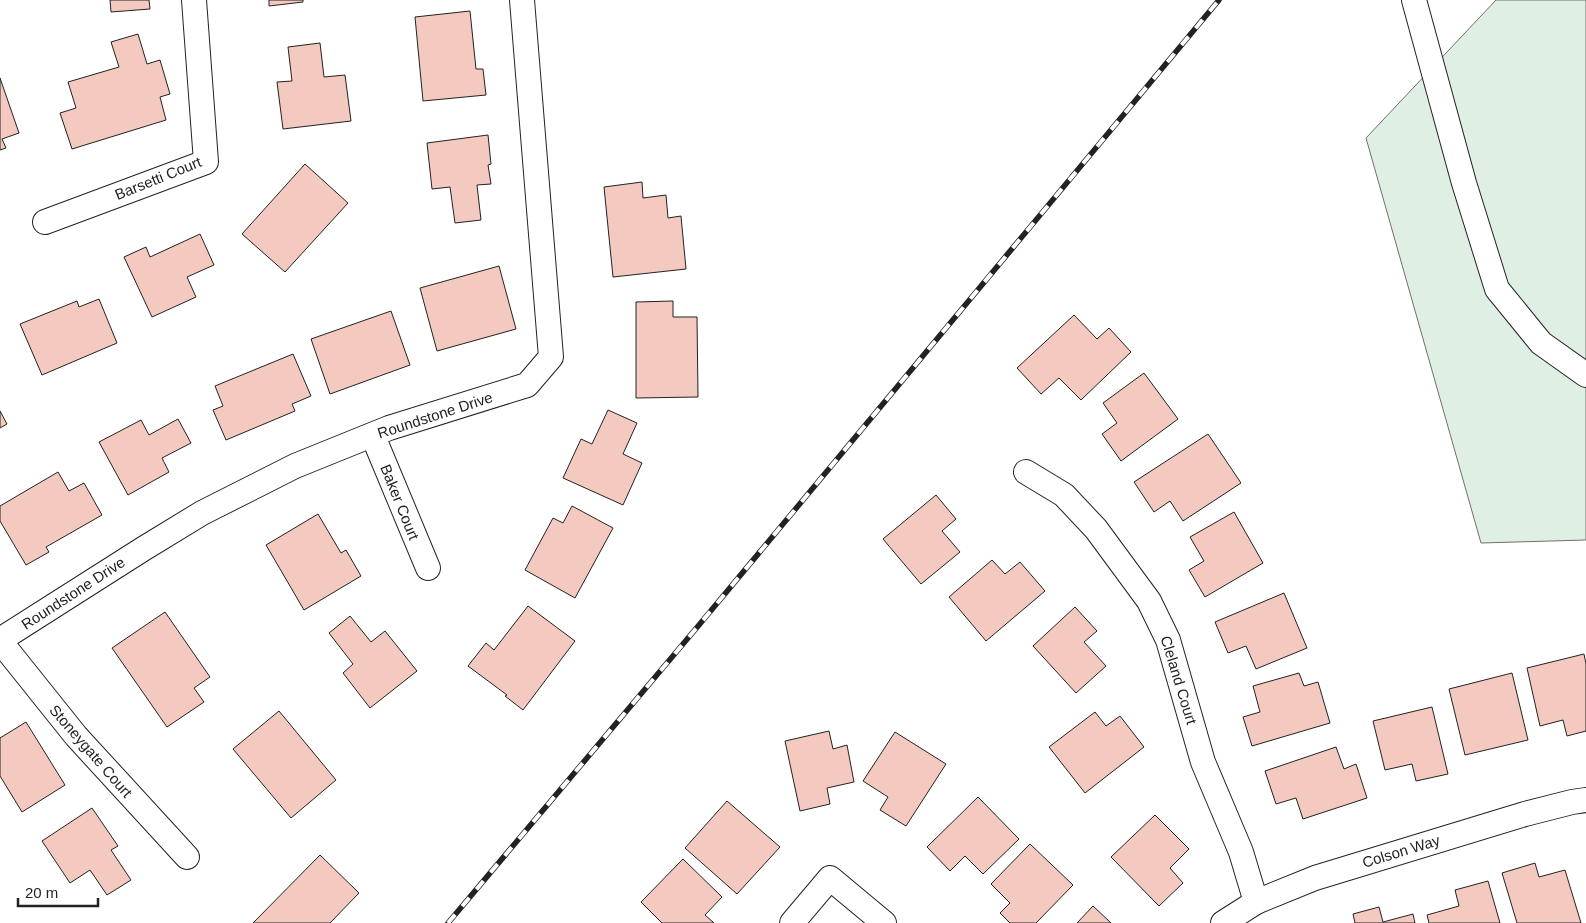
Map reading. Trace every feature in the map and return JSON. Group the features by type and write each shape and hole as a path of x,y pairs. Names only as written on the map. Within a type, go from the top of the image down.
{"street":[{"name":"Barsetti Court","path":"45,222 206,162 194,0"},
{"name":"Roundstone Drive","path":"0,640 202,513 295,466 389,428 527,385 551,357 522,0"},
{"path":"1414,0 1464,183 1497,289 1541,343 1586,375"},
{"name":"Baker Court","path":"373,436 428,568"},
{"name":"Cleland Court","path":"1026,472 1064,495 1096,529 1149,601 1168,640 1203,762 1241,852 1256,902"},
{"name":"Stoneygate Court","path":"0,640 76,736 187,857"},
{"name":"Colson Way","path":"1223,923 1256,902 1314,878 1525,814 1586,800"},
{"path":"792,923 830,878 884,923"}],"green space":[{"path":"1496,0 1586,0 1586,540 1481,543 1366,138"}],"building":[{"path":"110,0 149,0 150,9 111,12"},
{"path":"269,0 303,0 303,2 269,6"},
{"path":"470,11 476,69 483,69 486,95 423,101 415,17"},
{"path":"138,34 147,64 160,60 170,94 160,97 166,120 72,149 60,113 76,108 68,82 119,67 111,42"},
{"path":"320,43 324,77 345,75 351,121 283,129 277,82 292,81 288,47"},
{"path":"0,78 19,133 2,139 6,148 0,150"},
{"path":"488,135 491,164 488,165 491,184 477,185 481,220 455,223 450,187 432,189 427,143"},
{"path":"305,164 348,203 285,272 242,234"},
{"path":"642,182 643,198 666,195 668,218 681,216 686,269 613,277 604,187"},
{"path":"200,234 214,265 187,277 196,297 152,317 124,257 146,247 150,257"},
{"path":"499,266 516,329 437,351 420,288"},
{"path":"99,299 117,343 42,375 20,324 77,301 79,307"},
{"path":"673,301 673,317 697,317 698,397 636,398 636,302"},
{"path":"391,311 410,365 330,394 311,339"},
{"path":"1074,315 1097,339 1109,328 1131,352 1081,400 1059,378 1041,394 1017,368"},
{"path":"293,354 311,396 292,404 295,411 226,440 213,410 223,406 215,386"},
{"path":"1144,373 1178,419 1121,461 1102,434 1117,423 1103,403"},
{"path":"608,410 637,423 623,454 642,463 623,505 563,478 581,439 592,444"},
{"path":"0,411 7,424 0,428"},
{"path":"178,419 191,443 162,458 169,472 128,495 99,442 141,420 149,435"},
{"path":"1208,434 1241,483 1183,521 1170,501 1154,512 1134,482"},
{"path":"58,472 69,491 84,483 102,515 46,547 49,552 26,565 0,521 0,506"},
{"path":"936,495 956,519 942,531 960,552 921,584 883,539"},
{"path":"572,506 613,528 575,598 525,570 553,518 563,523"},
{"path":"1234,512 1263,563 1205,597 1189,570 1204,561 1190,537"},
{"path":"318,514 341,553 346,550 361,576 304,610 266,545"},
{"path":"992,560 1005,574 1020,562 1045,591 986,641 949,597"},
{"path":"1284,593 1307,648 1256,669 1246,646 1228,653 1215,622"},
{"path":"528,606 575,641 523,710 505,696 507,695 468,666 486,643 494,650"},
{"path":"1075,607 1097,631 1084,642 1106,666 1076,693 1033,646"},
{"path":"165,612 210,677 194,688 204,702 167,727 112,648"},
{"path":"350,616 371,642 385,631 417,671 370,708 343,673 353,664 329,633"},
{"path":"1584,654 1586,664 1586,731 1567,736 1563,720 1540,726 1527,668"},
{"path":"1299,673 1304,686 1318,682 1330,723 1252,746 1243,717 1260,712 1253,686"},
{"path":"1512,673 1528,740 1465,755 1449,689"},
{"path":"1432,707 1448,774 1416,781 1412,764 1385,770 1373,721"},
{"path":"279,711 336,780 291,818 233,749"},
{"path":"1095,712 1106,726 1120,716 1144,747 1085,793 1049,747"},
{"path":"26,722 65,785 22,812 0,776 0,738"},
{"path":"829,731 833,749 847,745 854,782 827,788 830,804 800,811 785,741"},
{"path":"895,732 946,764 906,826 880,810 888,797 863,781"},
{"path":"1336,747 1344,769 1356,764 1367,798 1303,819 1296,798 1276,804 1265,771"},
{"path":"978,797 1019,839 983,874 965,856 950,871 927,847"},
{"path":"727,801 780,847 737,894 685,848"},
{"path":"92,808 118,846 111,850 131,880 107,895 90,870 70,883 42,841"},
{"path":"1155,815 1189,849 1170,868 1183,883 1159,906 1111,857"},
{"path":"1030,844 1073,885 1036,923 1010,923 1000,913 1010,903 991,884"},
{"path":"320,855 359,893 330,923 253,923"},
{"path":"683,859 722,897 705,915 714,923 662,923 641,902"},
{"path":"1535,863 1539,877 1565,870 1581,923 1517,923 1502,873"},
{"path":"1488,881 1500,923 1429,923 1427,915 1459,906 1455,890"},
{"path":"1093,906 1111,923 1077,923"},
{"path":"1379,907 1383,922 1413,914 1415,923 1355,923 1353,914"}],"railway":[{"path":"448,923 699,625 1219,0"}]}
